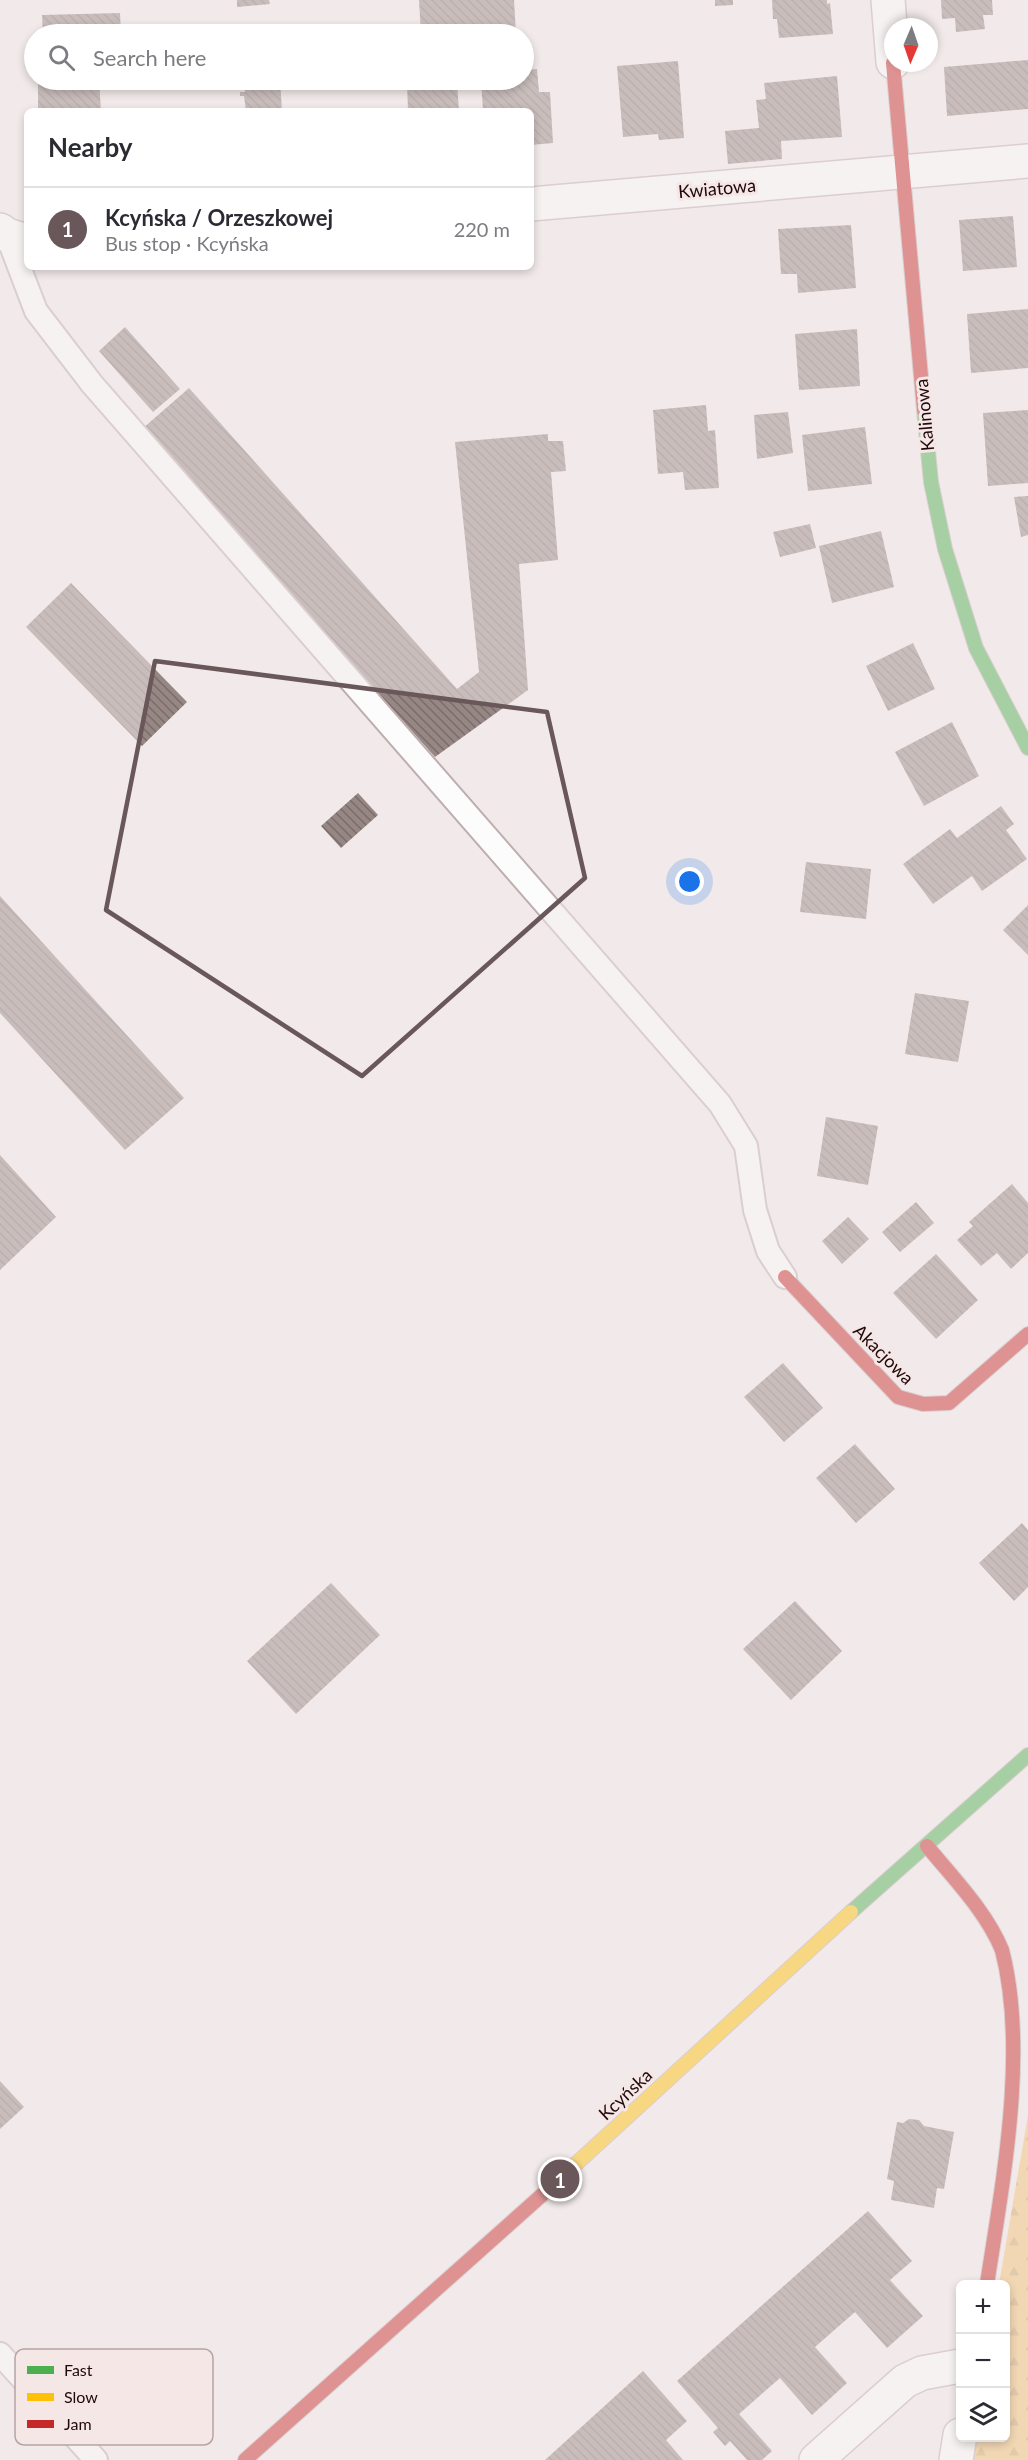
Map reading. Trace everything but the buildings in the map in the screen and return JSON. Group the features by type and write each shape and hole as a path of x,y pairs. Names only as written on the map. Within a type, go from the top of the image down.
{"street":[{"name":"Kalinowa","path":"888,0 889,18"},
{"name":"Kalinowa","path":"894,72 931,482 945,549 976,648 1028,748"},
{"name":"Kwiatowa","path":"534,204 1028,161"},
{"name":"Akacjowa","path":"785,1277 898,1397 914,1404 933,1407 949,1403 1028,1335"},
{"name":"Kcyńska","path":"245,2460 560,2179 802,1956 1028,1755"},
{"path":"927,1846 968,1898 1001,1949 1014,1983 1022,2021 1020,2085 988,2280"},
{"path":"816,2460 905,2381 922,2373 956,2367"},
{"path":"956,2460 959,2442"}],"lane":[{"path":"11,236 36,311 92,384 720,1104 746,1146 758,1220 768,1251 785,1277"},
{"path":"0,2354 15,2371"},
{"path":"82,2445 96,2460"}],"highlighted area":[{"path":"155,661 547,712 585,878 362,1076 106,910"}],"green space":[{"path":"1028,2115 1028,2460 970,2460 972,2442 1010,2442 1010,2280 1000,2280"}],"traffic: fast":[{"path":"924,410 931,482 945,549 976,648 1028,748"},
{"path":"851,1912 1028,1755"}],"traffic: slow":[{"path":"542,2195 851,1912"}],"traffic: jam":[{"path":"894,72 924,410"},
{"path":"785,1277 898,1397 923,1404 949,1403 1028,1334"},
{"path":"927,1846 968,1895 987,1922 1002,1950 1009,1989 1013,2030 1010,2116 1006,2159 988,2280"},
{"path":"245,2460 542,2195"}],"place":[{"name":"Kcyńska / Orzeszkowej","path":"560,2179"}]}
